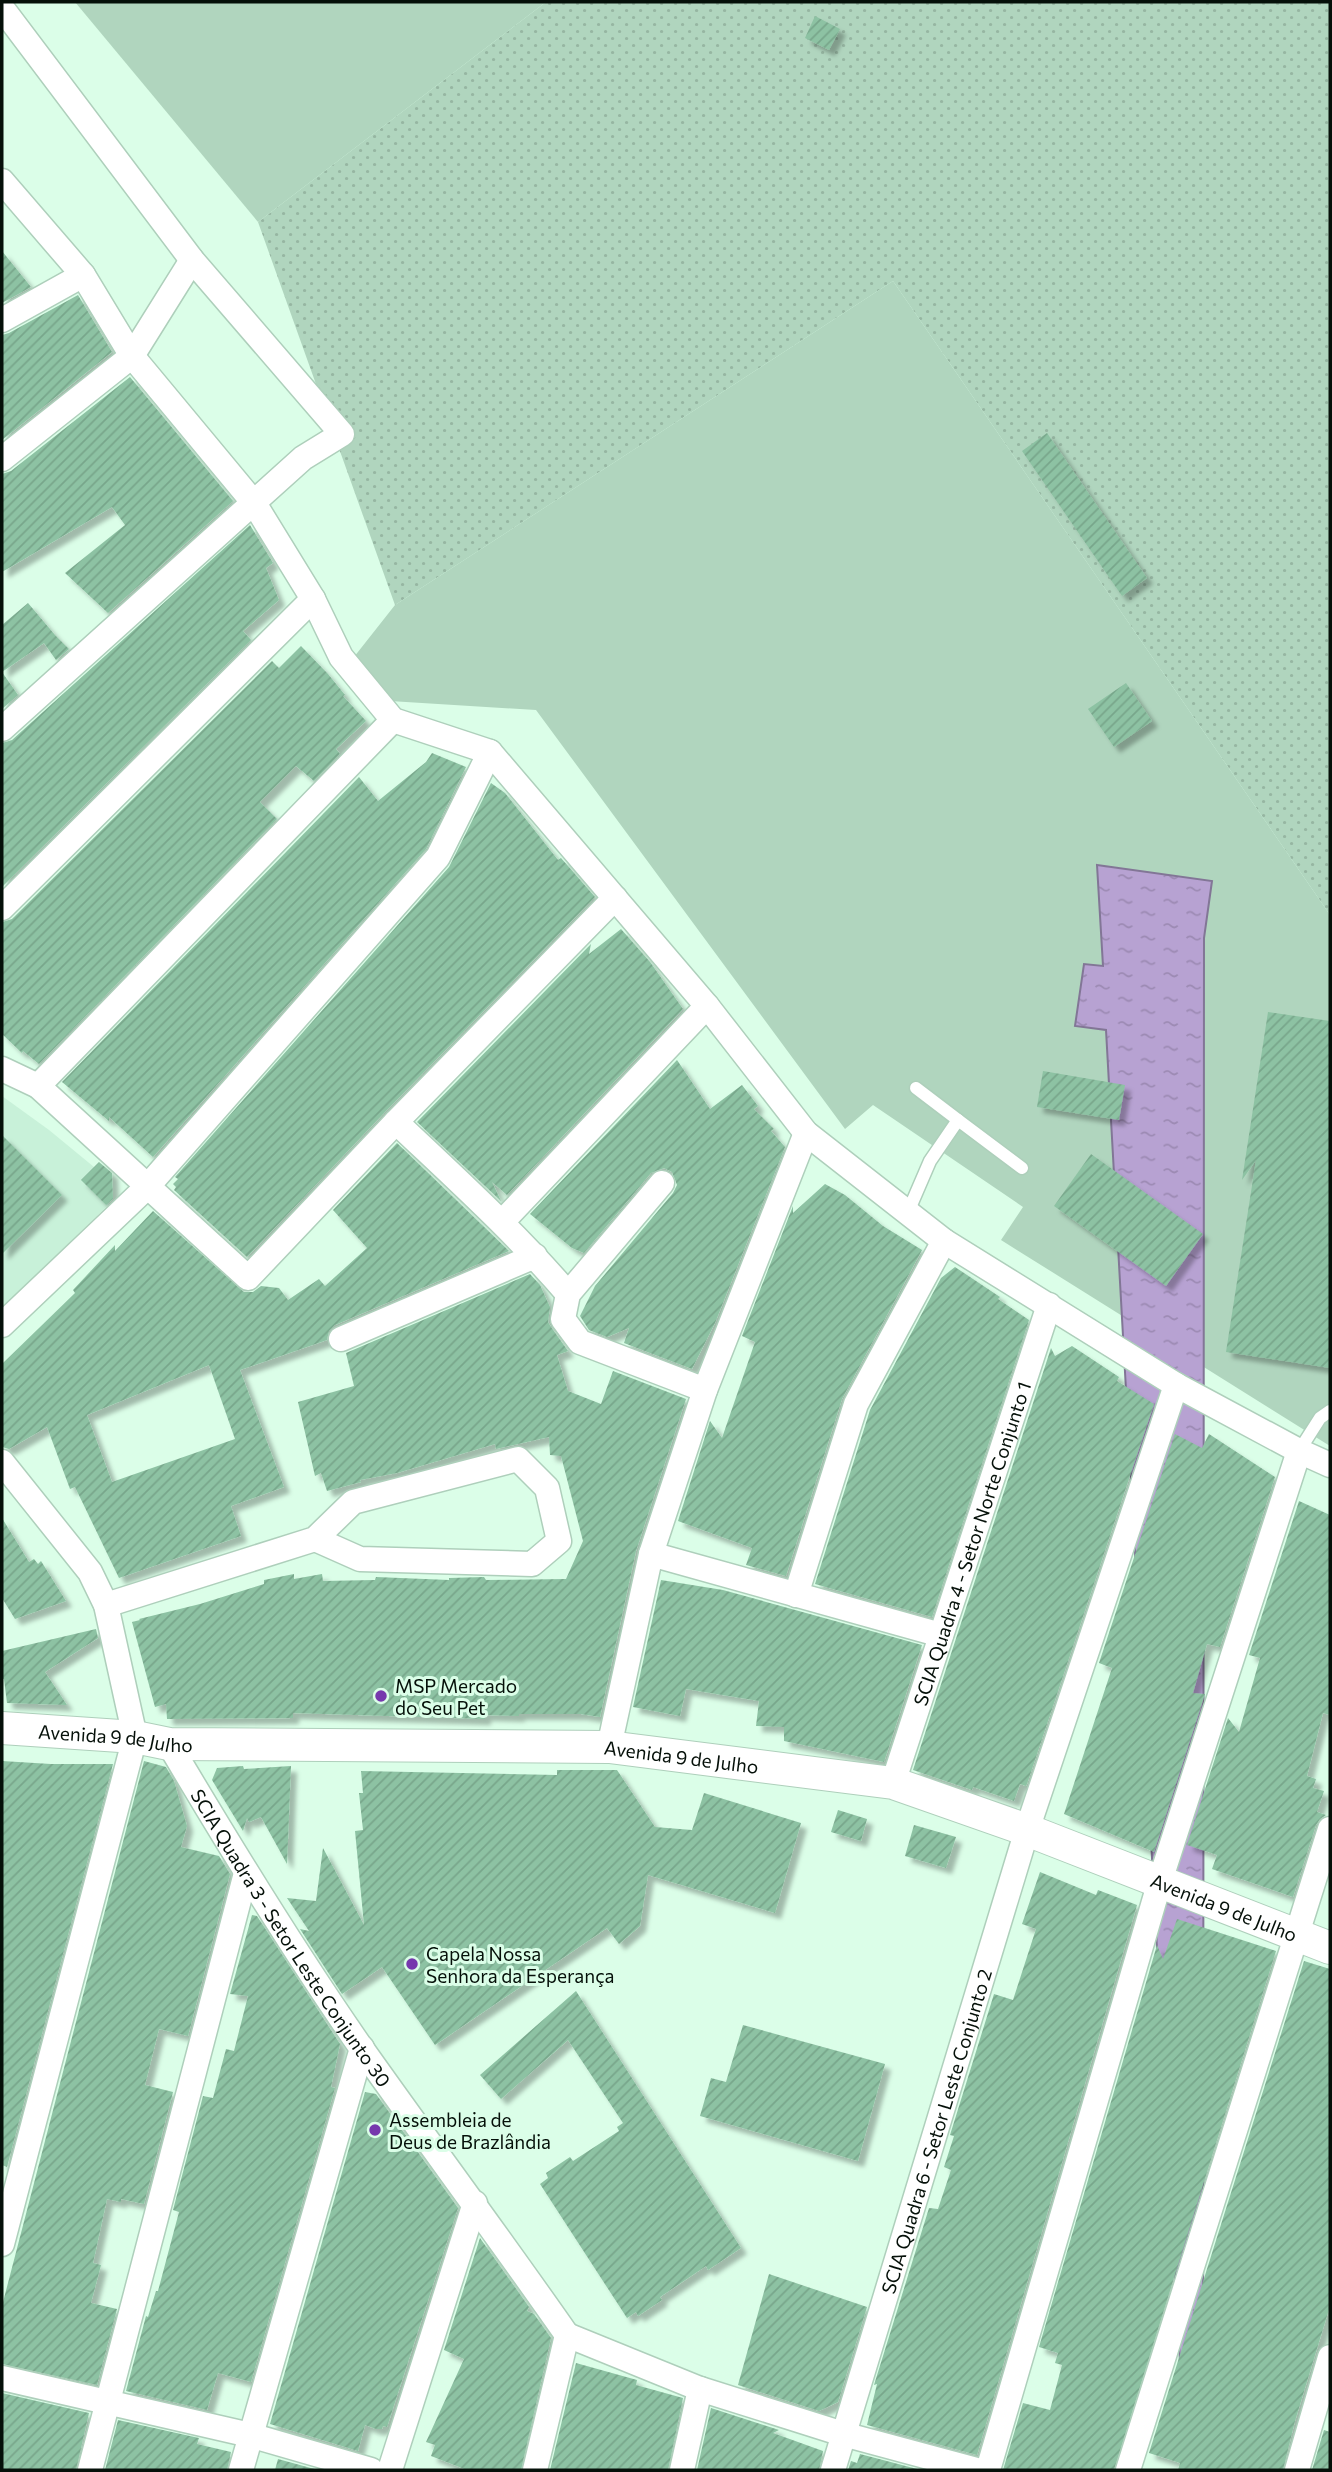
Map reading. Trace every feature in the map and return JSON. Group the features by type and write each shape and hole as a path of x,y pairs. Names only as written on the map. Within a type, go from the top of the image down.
{"street":[{"path":"2,8 192,260 342,434 303,458 2,729"},
{"path":"5,192 83,275 132,356 254,503 313,599 341,657 393,720 490,752 707,1006 806,1133 944,1241 1176,1385 1330,1465"},
{"path":"2,459 132,356 192,260"},
{"path":"2,320 83,275"},
{"path":"2,908 313,599"},
{"path":"38,1086 393,720"},
{"path":"2,1325 147,1187 438,858 490,752"},
{"path":"2,1069 38,1086 248,1278 615,898"},
{"path":"502,1222 707,1006"},
{"path":"396,1122 502,1222 568,1294"},
{"path":"610,1747 651,1554 705,1390 806,1133"},
{"path":"662,1183 568,1294 563,1319 580,1342 705,1390"},
{"path":"796,1595 856,1404 944,1241"},
{"path":"341,1339 535,1255"},
{"name":"SCIA Quadra 4 - Setor Norte Conjunto 1","path":"892,1783 1049,1305"},
{"name":"SCIA Quadra 6 - Setor Leste Conjunto 2","path":"833,2470 1027,1830 1176,1385"},
{"path":"988,2470 1160,1881 1299,1451"},
{"path":"106,1605 315,1539 353,1502 518,1459 547,1488 559,1541 532,1564 360,1559 315,1539"},
{"path":"2,1462 90,1572 106,1605 135,1737 2,2244"},
{"path":"651,1554 941,1635"},
{"name":"Avenida 9 de Julho","path":"2,1728 135,1737 169,1744 610,1747 892,1783 1027,1830 1330,1948"},
{"name":"SCIA Quadra 3 - Setor Leste Conjunto 30","path":"169,1744 246,1872 362,2048 567,2335"},
{"path":"1128,2470 1330,1829"},
{"path":"90,2470 246,1872"},
{"path":"240,2470 362,2048"},
{"path":"390,2470 475,2203"},
{"path":"535,2470 567,2335 700,2389 843,2434 976,2470"},
{"path":"1297,2470 1330,2357"},
{"path":"2,2378 250,2435 371,2470"},
{"path":"682,2470 700,2389"}],"lane":[{"path":"916,1088 1022,1168"},
{"path":"908,1212 930,1161 958,1120"},
{"path":"1299,1451 1320,1418 1330,1411"}],"shaded area":[{"path":"75,2 546,2 258,222"},
{"path":"546,2 1330,2 1330,915 893,281 395,605 258,222"},
{"path":"893,281 1330,915 1330,1446 1001,1240 1023,1207 873,1105 845,1129 536,710 390,701 354,657 395,605"},
{"path":"2,1096 111,1181 110,1203 2,1308"}],"water":[{"path":"1097,865 1212,881 1204,938 1203,2470 1186,2470 1106,1030 1075,1026 1084,964 1103,966"}],"building":[{"path":"815,16 840,29 829,50 805,38"},
{"path":"2,251 31,287 2,303"},
{"path":"78,295 112,352 2,440 2,335"},
{"path":"130,377 233,501 108,613 65,573 125,525 112,507 2,572 2,474 11,471"},
{"path":"1047,433 1147,578 1122,596 1022,451"},
{"path":"250,525 273,563 266,568 279,600 243,631 251,640 2,887 2,743 12,740"},
{"path":"28,603 69,649 56,660 44,643 2,672 2,625"},
{"path":"301,646 366,721 336,749 340,754 314,781 296,766 260,802 277,819 39,1064 23,1051 22,1053 2,1034 2,922 12,919 272,661 279,668"},
{"path":"2,672 18,695 2,709"},
{"path":"1126,683 1152,721 1114,747 1088,709"},
{"path":"432,753 466,767 426,849 153,1157 109,1117 109,1121 62,1082 359,777 378,801 426,762"},
{"path":"491,783 505,793 558,860 561,858 595,897 247,1257 174,1190 176,1187 173,1184 178,1179 175,1177 449,867"},
{"path":"621,929 650,962 683,1009 507,1195 492,1182 501,1201 417,1122 591,944 589,954"},
{"path":"1268,1012 1330,1021 1330,1368 1226,1352 1256,1160 1242,1180"},
{"path":"677,1060 710,1109 742,1085 758,1106 754,1109 774,1129 771,1131 785,1147 715,1323 692,1369 624,1343 629,1328 607,1337 589,1330 580,1316 595,1286 673,1193 677,1185 672,1172 664,1168 651,1173 584,1253 572,1248 530,1214"},
{"path":"1043,1071 1125,1085 1119,1120 1037,1107"},
{"path":"2,1135 62,1195 2,1254"},
{"path":"397,1143 509,1251 335,1325 329,1331 327,1340 240,1370 284,1487 231,1506 241,1536 119,1578 75,1487 70,1489 47,1427 9,1449 2,1447 2,1364 75,1293 73,1290 115,1245 115,1251 153,1211 244,1292 253,1292 261,1286 279,1288 288,1300 319,1279 325,1286 367,1248 333,1210","holes":["209,1365 235,1439 112,1482 87,1415"]},
{"path":"1091,1154 1203,1234 1166,1286 1054,1206"},
{"path":"99,1162 112,1173 113,1199 106,1205 81,1180"},
{"path":"825,1184 845,1195 883,1226 922,1250 842,1399 786,1576 746,1565 752,1548 678,1521 710,1421 722,1438 755,1342 742,1336 793,1206 793,1213"},
{"path":"955,1267 1029,1320 932,1617 815,1584 870,1410 941,1278"},
{"path":"530,1274 540,1285 550,1307 548,1322 568,1351 557,1355 568,1391 601,1404 613,1371 686,1399 636,1551 600,1717 581,1714 519,1714 485,1715 485,1719 293,1713 293,1718 167,1719 166,1704 155,1707 132,1622 139,1619 200,1604 264,1584 264,1580 294,1574 294,1579 322,1574 323,1581 375,1580 376,1577 449,1580 484,1577 486,1580 566,1579 583,1541 561,1456 550,1455 549,1437 496,1449 495,1444 327,1491 321,1473 315,1476 298,1402 354,1386 346,1353"},
{"path":"1072,1346 1119,1377 1117,1381 1154,1404 1027,1784 1020,1784 1014,1801 913,1770 1051,1348 1055,1356"},
{"path":"1175,1434 1202,1448 1209,1434 1275,1477 1220,1647 1207,1644 1193,1693 1205,1694 1154,1852 1064,1814 1112,1668 1099,1663"},
{"path":"1299,1501 1330,1515 1330,1715 1323,1713 1307,1776 1316,1779 1313,1788 1324,1791 1317,1812 1326,1815 1316,1825 1293,1897 1212,1869 1217,1855 1187,1845 1228,1718 1239,1732 1260,1658 1249,1655"},
{"path":"2,1518 29,1562 34,1559 38,1564 41,1561 66,1601 15,1619 2,1598"},
{"path":"661,1580 723,1590 922,1645 884,1762 784,1741 784,1727 756,1726 759,1701 686,1689 680,1716 633,1707"},
{"path":"96,1629 98,1638 45,1672 67,1705 7,1703 2,1679 2,1651"},
{"path":"2,1761 113,1764 7,2167 2,2165"},
{"path":"144,1761 166,1767 174,1781 187,1826 181,1847 219,1856 230,1874 188,2036 159,2029 145,2085 173,2092 144,2204 107,2199 93,2263 101,2265 91,2303 117,2309 97,2385 2,2364 2,2306"},
{"path":"243,1766 244,1769 291,1766 287,1864 261,1817 249,1822 247,1818 243,1831 212,1780 217,1768"},
{"path":"557,1770 617,1770 655,1827 692,1830 704,1793 801,1823 775,1913 648,1875 640,1926 619,1944 607,1928 435,2045 382,1967 342,1994 300,1929 309,1931 287,1898 316,1901 323,1848 364,1925 355,1831 363,1830 359,1793 363,1793 361,1771 557,1775"},
{"path":"838,1810 867,1819 861,1841 831,1832"},
{"path":"914,1825 956,1837 946,1868 905,1856"},
{"path":"1040,1872 1096,1895 1098,1890 1137,1905 977,2455 867,2425 877,2384 874,2385 929,2208 938,2209 951,2170 944,2167 954,2136 950,2135 994,1994 1013,2000 1036,1929 1022,1924"},
{"path":"252,1915 257,1916 340,2044 331,2087 335,2088 251,2382 218,2373 207,2410 126,2391 146,2316 148,2317 158,2291 179,2212 173,2210 203,2096 213,2098 226,2049 234,2051 248,1996 230,1994"},
{"path":"1177,1919 1276,1951 1114,2470 1003,2470 1023,2403 1050,2410 1062,2365 1055,2363 1058,2353 1039,2347 1157,1945 1163,1959"},
{"path":"1304,1961 1330,1969 1330,2306 1283,2470 1178,2470 1180,2463 1149,2453"},
{"path":"576,1991 741,2248 708,2270 706,2266 660,2297 662,2300 638,2316 636,2312 627,2318 540,2184 548,2178 546,2173 570,2157 573,2161 619,2131 617,2127 623,2123 568,2040 501,2099 480,2075"},
{"path":"743,2025 885,2064 858,2161 700,2116 711,2078 726,2082"},
{"path":"365,2092 376,2094 458,2208 387,2427 376,2429 365,2425 358,2451 270,2424"},
{"path":"480,2238 529,2307 527,2311 534,2314 551,2338 521,2470 467,2470 431,2456 435,2445 426,2442 464,2359 444,2350"},
{"path":"769,2274 867,2307 838,2402 819,2411 738,2385"},
{"path":"576,2363 637,2380 636,2385 683,2398 668,2470 550,2470"},
{"path":"2,2393 89,2413 76,2470 2,2470"},
{"path":"711,2408 779,2430 773,2433 823,2451 819,2470 697,2470"},
{"path":"118,2420 199,2438 197,2444 231,2452 227,2470 105,2470"},
{"path":"1324,2430 1330,2432 1330,2470 1312,2470"},
{"path":"860,2454 921,2470 848,2470 851,2461 857,2463"},
{"path":"278,2459 318,2470 275,2470"}],"place":[{"name":"MSP Mercado do Seu Pet","path":"381,1696"},
{"name":"Capela Nossa Senhora da Esperança","path":"412,1964"},
{"name":"Assembleia de Deus de Brazlândia","path":"375,2130"}]}
